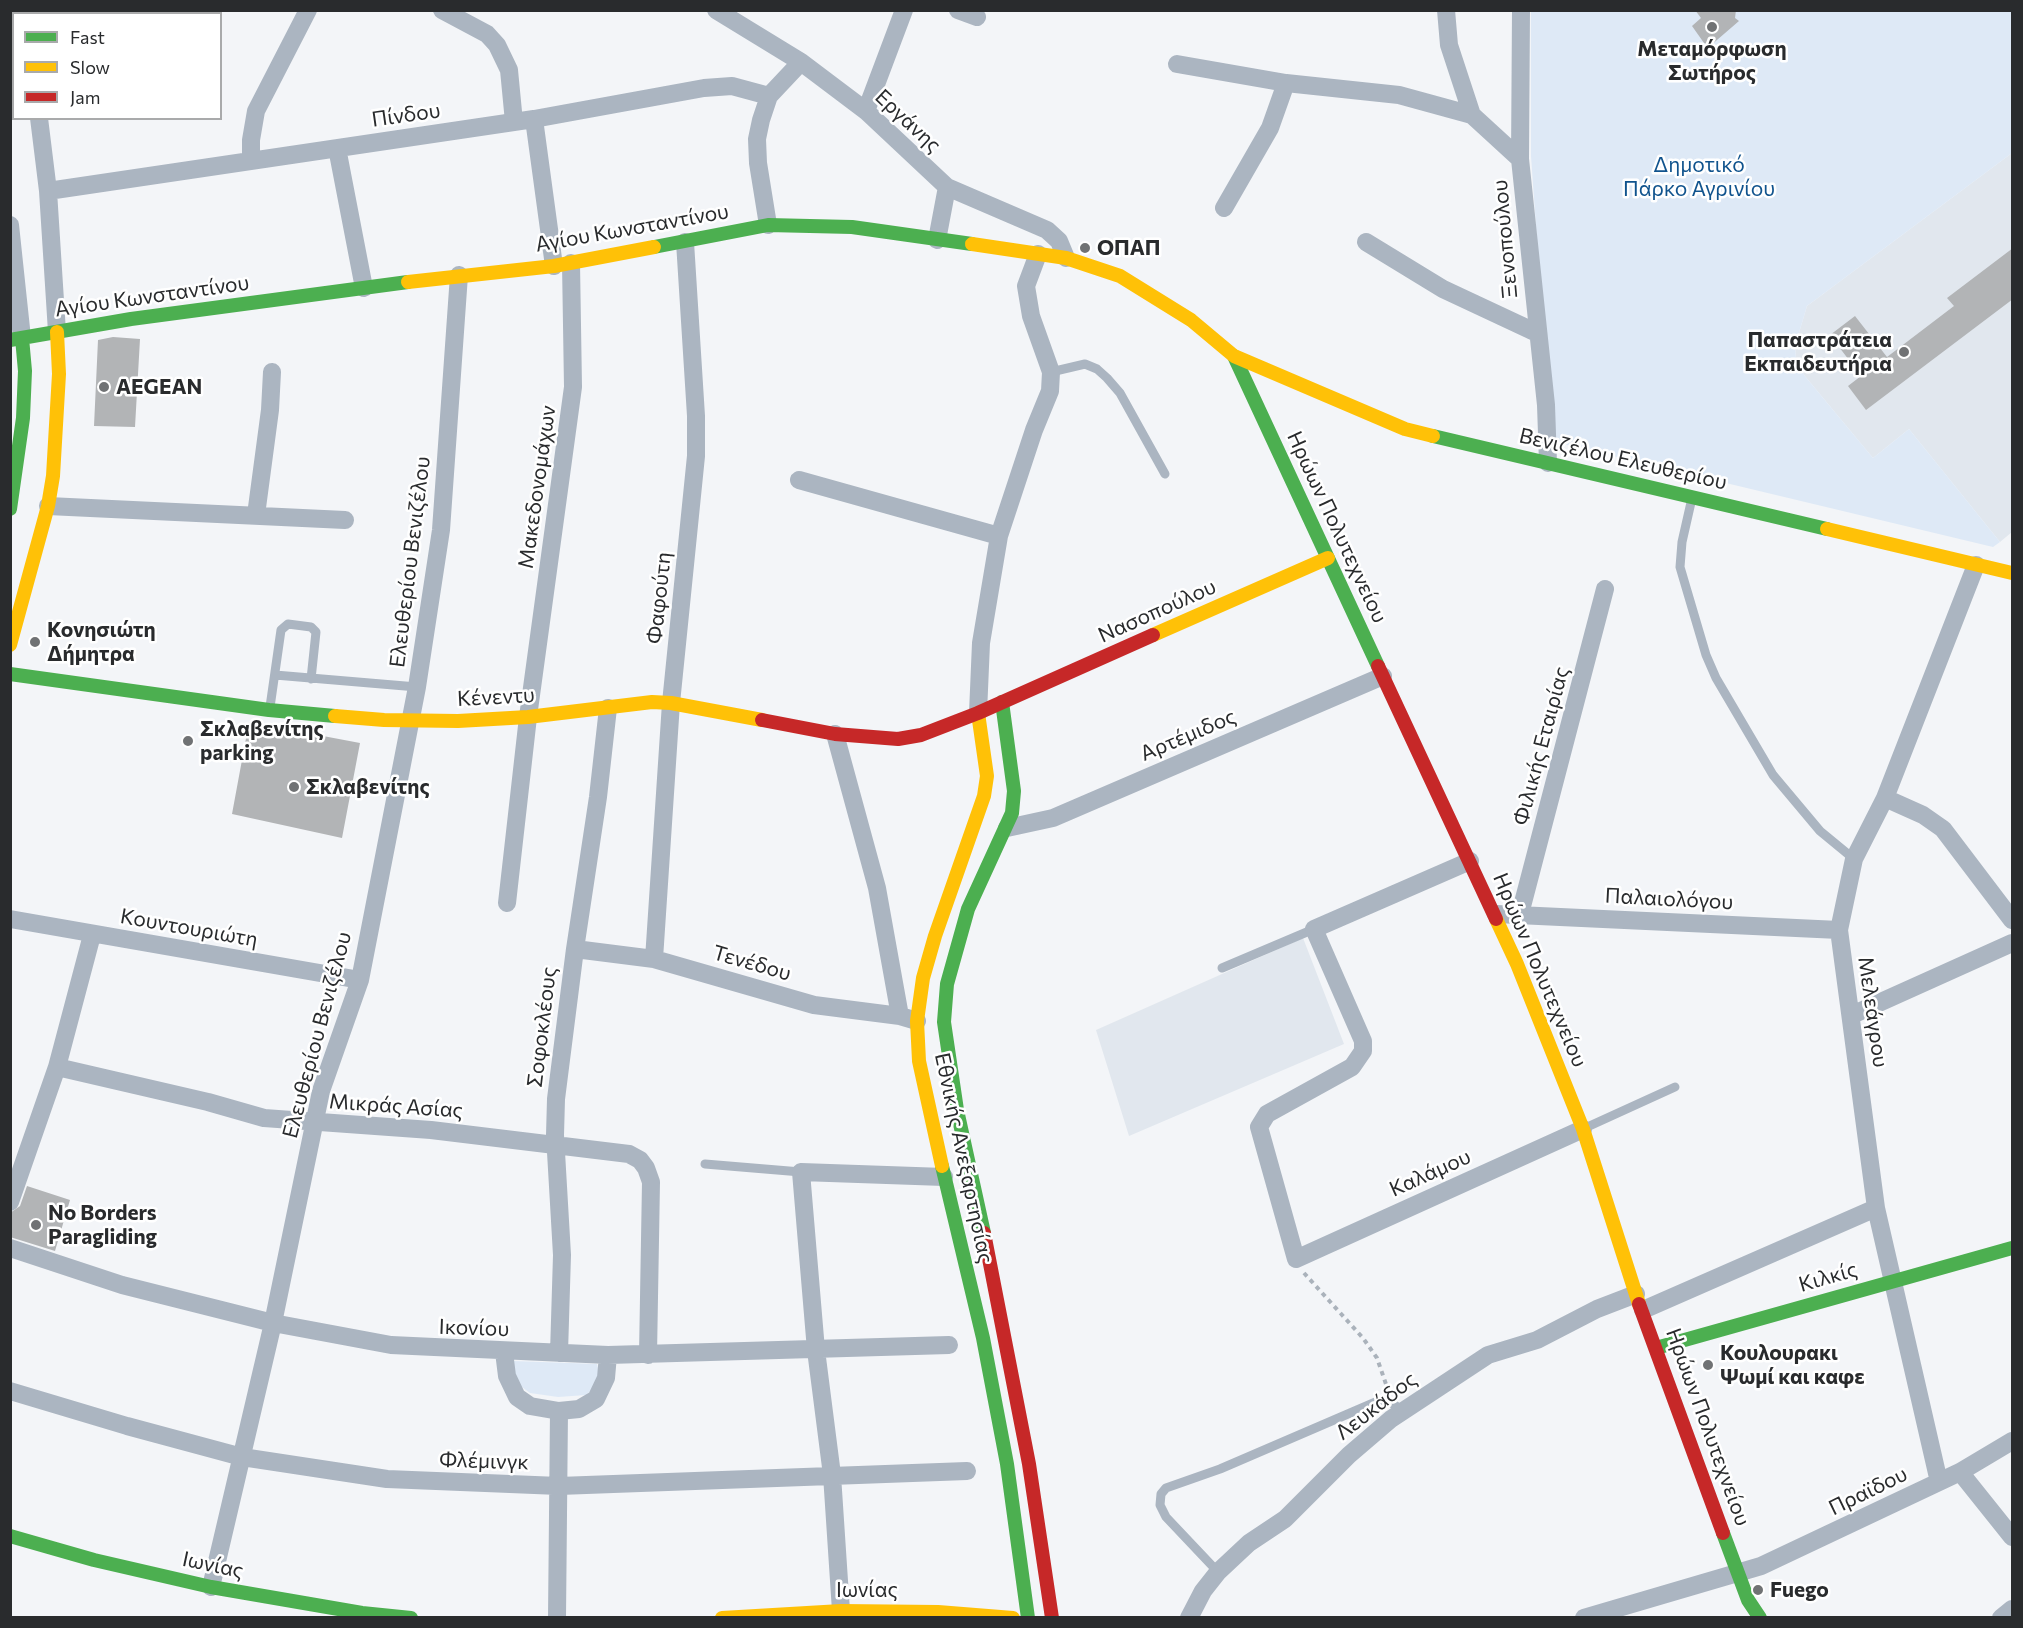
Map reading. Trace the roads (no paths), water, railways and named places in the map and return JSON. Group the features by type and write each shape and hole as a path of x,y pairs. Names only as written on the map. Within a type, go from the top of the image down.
{"street":[{"path":"251,161 251,140 256,111 308,10"},
{"path":"442,10 487,34 497,45 509,70 514,122"},
{"name":"Εργάνης","path":"716,10 801,62 866,111 947,187 1047,230 1059,241 1066,258"},
{"path":"866,111 904,10"},
{"path":"958,10 977,17"},
{"path":"1446,10 1449,45 1472,115"},
{"name":"Ξενοπούλου","path":"1521,10 1521,159 1546,405 1548,463"},
{"path":"768,225 757,139 769,96 801,62"},
{"path":"1177,64 1286,83 1399,95 1472,115 1521,159"},
{"path":"1224,208 1270,128 1286,83"},
{"name":"Πίνδου","path":"48,191 534,119 720,86 732,86 769,96"},
{"name":"Μακεδονομάχων","path":"507,903 528,717 573,387 563,264 534,119"},
{"path":"10,645 48,506 57,427 57,332 48,191 39,120"},
{"path":"337,148 364,288"},
{"path":"937,240 947,187"},
{"path":"10,225 16,339 25,371 23,418 10,509"},
{"name":"Αγίου Κωνσταντίνου","path":"16,339 131,319 459,275 563,264 768,225 852,227 1066,258 1120,276 1191,320 1234,356"},
{"name":"Φαφούτη","path":"654,959 671,703 696,456 685,242"},
{"path":"1366,242 1443,289 1537,333"},
{"path":"978,713 981,643 999,536 1034,430 1050,391 1051,372 1031,316 1026,286 1038,254"},
{"name":"Ελευθερίου Βενιζέλου","path":"211,1587 273,1323 321,1091 360,980 417,687 441,530 459,275"},
{"name":"Βενιζέλου Ελευθερίου","path":"1234,356 1405,429 2013,573"},
{"name":"Ηρώων Πολυτεχνείου","path":"1234,356 1496,914 1583,1129 1656,1348 1748,1600 1760,1617"},
{"path":"256,514 270,410 272,372"},
{"path":"799,480 999,536"},
{"path":"48,506 256,514 345,520"},
{"name":"Νασοπούλου","path":"978,713 1328,558"},
{"name":"Μελεάγρου","path":"1939,1482 1876,1208 1839,930 1854,859 1885,798 1976,565"},
{"name":"Φιλικής Εταιρίας","path":"1520,914 1605,589"},
{"path":"981,667 1002,702 1014,791 1007,828 968,909 947,984 944,1022 947,1055 957,1110 1029,1464 1052,1617"},
{"name":"Κένεντυ","path":"10,674 269,710 410,720 458,721 528,717 652,702 671,703 835,734 898,739 921,735 978,713"},
{"name":"Αρτέμιδος","path":"1007,828 1053,818 1383,676"},
{"name":"Σοφοκλέους","path":"559,1353 561,1235 556,1099 575,948 598,797 608,708"},
{"name":"Εθνικής Ανεξαρτησίας","path":"978,713 986,765 984,796 909,1018 983,1338 1007,1464 1028,1617"},
{"path":"835,734 877,888 909,1018"},
{"path":"1885,798 1923,815 1942,829 2013,920"},
{"path":"1314,928 1470,861"},
{"name":"Παλαιολόγου","path":"1496,914 1839,930"},
{"name":"Κουντουριώτη","path":"10,919 360,980"},
{"name":"Καλάμου","path":"1314,928 1363,1041 1363,1051 1352,1067 1267,1114 1259,1127 1296,1259 1583,1129"},
{"path":"10,1202 57,1067 92,934"},
{"path":"1852,1016 2013,944"},
{"name":"Τενέδου","path":"575,948 654,959 814,1005 909,1018"},
{"name":"Μικράς Ασίας","path":"57,1067 208,1102 264,1118 431,1130 556,1143 629,1154 640,1160 651,1182 648,1354"},
{"path":"841,1611 832,1475 816,1350 801,1172 944,1177"},
{"name":"Λευκάδος","path":"1189,1617 1203,1591 1218,1572 1249,1543 1285,1519 1349,1455 1403,1411 1488,1355 1537,1340 1597,1309 1640,1302 1876,1208"},
{"name":"Ικονίου","path":"10,1248 122,1285 273,1323 391,1345 608,1355 949,1346"},
{"name":"Κιλκίς","path":"1656,1348 2013,1248"},
{"path":"504,1352 507,1376 517,1397 530,1406 559,1411 579,1409 596,1399 606,1378 608,1355"},
{"name":"Φλέμινγκ","path":"10,1391 242,1457 387,1479 559,1486 967,1471"},
{"path":"557,1617 559,1411"},
{"name":"Πραϊδου","path":"1584,1617 1738,1573 1796,1551 1960,1472 2013,1441"},
{"path":"1960,1472 2013,1537"},
{"name":"Ιωνίας","path":"10,1536 94,1560 211,1587 362,1613 411,1617"},
{"path":"2001,1617 2013,1609"},
{"name":"Ιωνίας","path":"722,1617 841,1611 938,1612 1013,1617"}],"lane":[{"path":"1051,372 1085,364 1097,369 1120,393 1165,474"},
{"path":"1692,497 1682,542 1680,567 1683,585 1716,678 1773,775 1827,839 1854,859"},
{"path":"269,710 281,630 288,624 311,627 316,632 311,679"},
{"path":"275,675 417,687"},
{"path":"1222,968 1314,928"},
{"path":"1583,1129 1675,1087"},
{"path":"705,1164 801,1172"},
{"path":"1218,1572 1166,1517 1160,1505 1161,1494 1166,1488 1231,1464 1368,1404 1386,1399 1403,1411"}],"place":[{"name":"Μεταμόρφωση Σωτήρος","path":"1712,27"},
{"name":"ΟΠΑΠ","path":"1085,248"},
{"name":"Παπαστράτεια Εκπαιδευτήρια","path":"1904,352"},
{"name":"AEGEAN","path":"104,387"},
{"name":"Κονησιώτη Δήμητρα","path":"35,642"},
{"name":"Σκλαβενίτης parking","path":"188,741"},
{"name":"Σκλαβενίτης","path":"294,787"},
{"name":"No Borders Paragliding","path":"36,1225"},
{"name":"Κουλουρακι Ψωμί και καφε","path":"1708,1365"},
{"name":"Fuego","path":"1758,1590"}],"park label":[{"name":"Δημοτικό Πάρκο Αγρινίου","path":"1699,177"}]}
